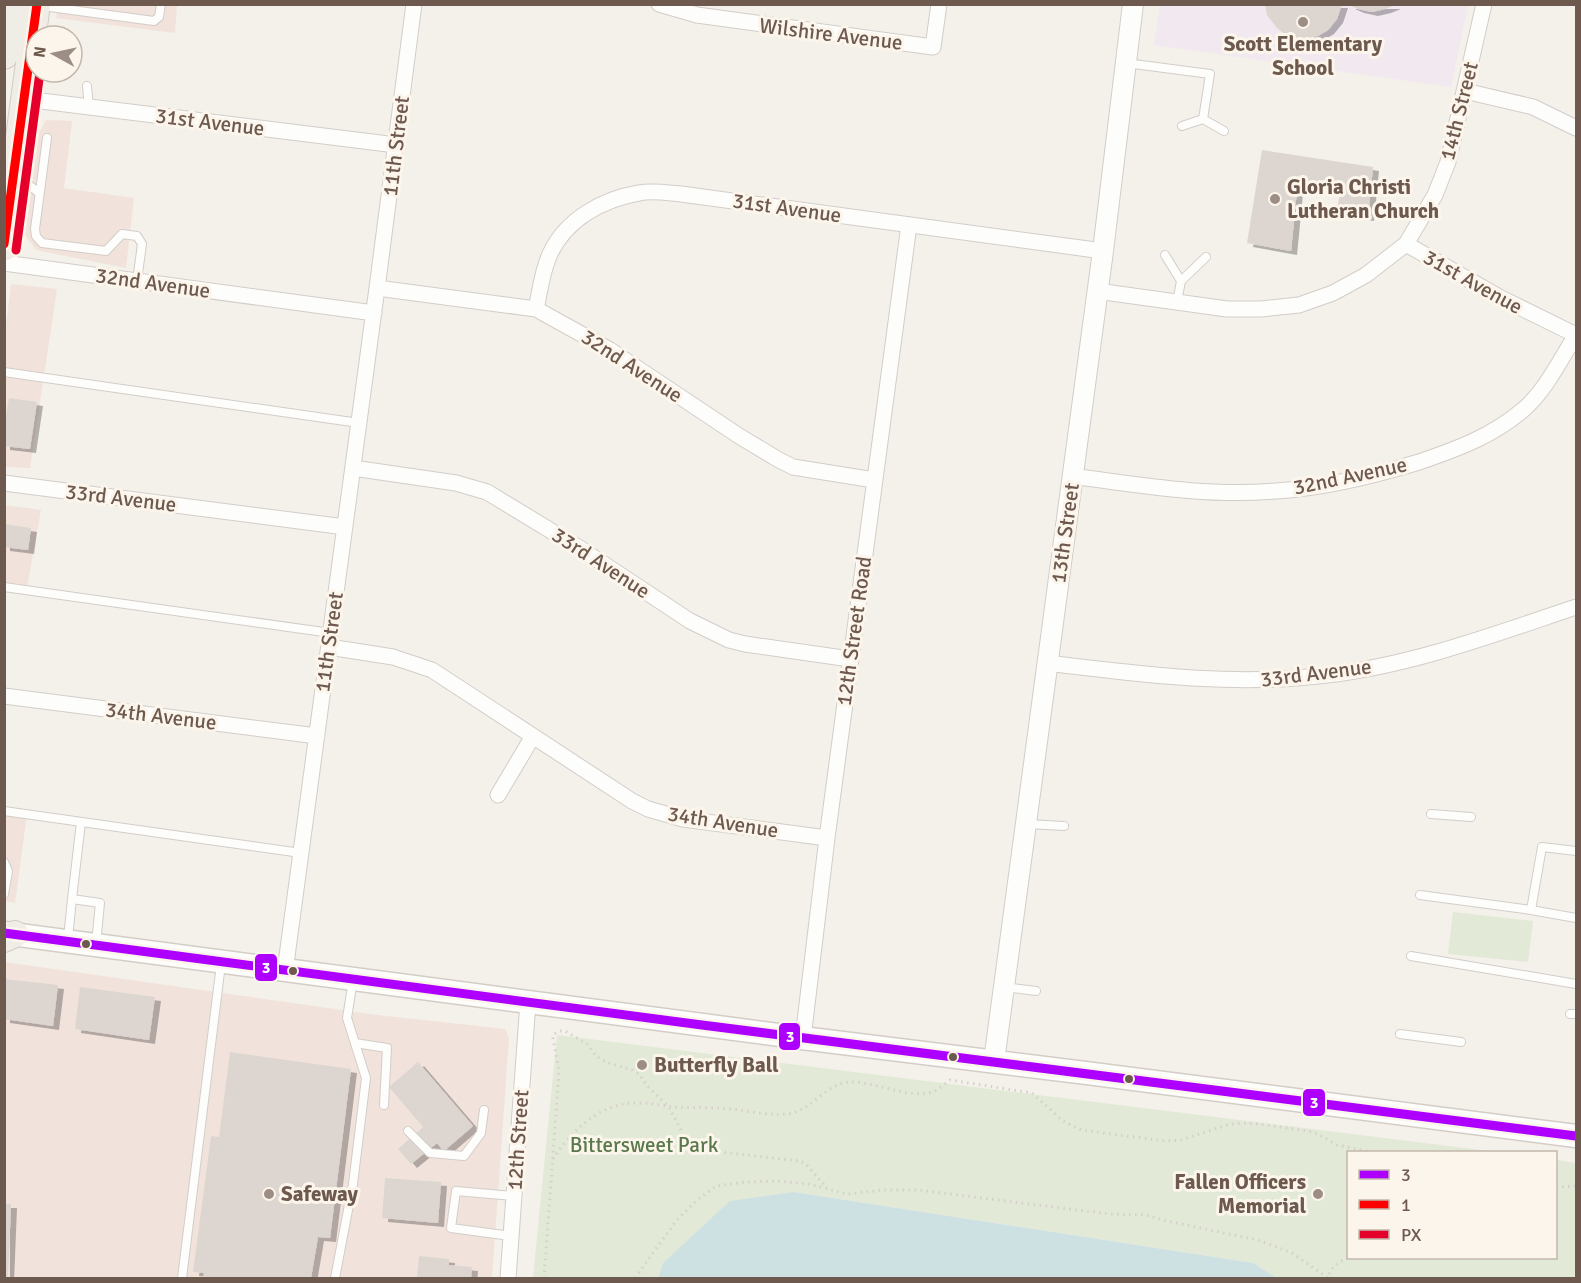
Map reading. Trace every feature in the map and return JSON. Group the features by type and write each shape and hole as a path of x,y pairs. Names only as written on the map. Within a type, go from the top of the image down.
{"main road":[{"path":"4,248 25,99 33,5"},
{"path":"4,56 8,19"},
{"path":"8,935 1070,1072 1279,1096 1576,1136"}],"street":[{"name":"11th Street","path":"285,971 414,4"},
{"name":"Wilshire Avenue","path":"659,4 697,15 933,47 939,4"},
{"name":"13th Street","path":"994,1061 1103,251 1133,4"},
{"name":"14th Street","path":"1406,244 1435,195 1448,162 1484,4"},
{"path":"1465,91 1533,107 1576,128"},
{"name":"31st Avenue","path":"25,99 396,145"},
{"name":"31st Avenue","path":"536,309 543,274 550,254 568,228 588,211 603,203 640,192 681,194 1103,251"},
{"name":"12th Street Road","path":"803,1038 850,660 909,225"},
{"name":"31st Avenue","path":"1097,291 1227,309 1261,309 1299,305 1333,293 1366,275 1406,244 1499,297 1576,335"},
{"name":"32nd Avenue","path":"4,263 374,312"},
{"name":"32nd Avenue","path":"377,288 536,309 610,350 779,460 793,467 874,480"},
{"name":"32nd Avenue","path":"1072,476 1184,490 1276,492 1328,484 1403,467 1457,449 1499,429 1537,396 1576,335"},
{"name":"33rd Avenue","path":"353,468 456,483 487,492 581,549 690,621 729,640 850,660"},
{"name":"33rd Avenue","path":"4,483 345,527"},
{"name":"33rd Avenue","path":"1047,663 1175,678 1257,681 1328,675 1407,660 1469,643 1576,607"},
{"name":"34th Avenue","path":"330,640 432,670 632,801 648,809 683,819 827,838"},
{"name":"34th Avenue","path":"4,696 317,736"},
{"path":"498,795 532,736"},
{"name":"12th Street","path":"508,1278 528,1002"}],"lane":[{"path":"33,5 154,21 159,17 161,4"},
{"path":"1126,63 1210,74 1203,119"},
{"path":"87,86 89,107"},
{"path":"1182,126 1203,119 1224,131"},
{"path":"47,138 39,193 36,236 42,243 106,251 122,234 136,236 142,244 137,281"},
{"path":"14,174 39,193"},
{"path":"1165,255 1181,281"},
{"path":"1177,302 1181,281 1206,257"},
{"path":"4,372 359,423"},
{"path":"4,587 330,640"},
{"path":"4,811 301,853"},
{"path":"1431,813 1471,817"},
{"path":"68,941 81,822"},
{"path":"1026,824 1064,826"},
{"path":"1532,910 1542,847 1576,851"},
{"path":"4,862 8,871 4,894"},
{"path":"1420,895 1576,918"},
{"path":"72,899 100,903 95,945"},
{"path":"1411,956 1576,984"},
{"path":"182,1278 222,962"},
{"path":"334,1278 353,1184 366,1078 347,1018 353,980"},
{"path":"1004,987 1036,991"},
{"path":"1400,1034 1461,1042"},
{"path":"355,1043 387,1048 384,1105"},
{"path":"408,1131 429,1153 464,1156 480,1133 484,1110"},
{"path":"511,1236 451,1228 456,1191 514,1196"}],"path":[{"path":"544,1278 559,1072 553,1038 554,1034 559,1031 565,1031 587,1044 596,1056 606,1062 632,1070 640,1075 647,1086 669,1107 686,1140 694,1147 702,1150 800,1161 806,1164 828,1190"},
{"path":"553,1159 571,1134 602,1111 622,1104 639,1103 786,1114 797,1112 813,1103 835,1085 846,1082 925,1094 936,1090 950,1080 1032,1093 1063,1121 1081,1130 1165,1141 1181,1140 1227,1125 1259,1124 1308,1131 1337,1145 1366,1151"},
{"path":"635,1278 676,1221 696,1201 716,1186 776,1181 809,1184 847,1194 883,1190 919,1190 1091,1212 1146,1215 1273,1244 1292,1253 1328,1278 1333,1267 1347,1258"},
{"path":"1557,1187 1576,1186"}],"shaded area":[{"path":"59,5 177,5 175,33 56,18"},
{"path":"1160,5 1468,5 1451,87 1154,45"},
{"path":"46,120 72,121 64,188 134,198 126,268 36,250 25,235 39,133"},
{"path":"11,284 57,289 30,468 5,467 4,342"},
{"path":"5,505 41,510 27,587 5,584"},
{"path":"4,811 27,814 15,903 5,901"},
{"path":"4,962 377,1015 505,1029 509,1038 492,1278 5,1278"},
{"path":"794,1192 1253,1263 1277,1278 658,1278 663,1263 730,1201"}],"green space":[{"path":"1453,912 1533,921 1528,962 1448,954"},
{"name":"Bittersweet Park","path":"557,1035 1488,1151 1347,1151 1347,1259 1557,1259 1557,1160 1576,1163 1576,1278 1277,1278 1253,1263 794,1192 663,1263 658,1278 533,1278"}],"building":[{"name":"Scott Elementary School","path":"1265,4 1342,4 1337,19 1328,30 1318,36 1302,39 1286,35 1277,28 1267,15"},
{"name":"Scott Elementary School","path":"1349,5 1395,5 1372,12"},
{"name":"Gloria Christi Lutheran Church","path":"1262,150 1373,167 1368,217 1336,212 1342,186 1298,180 1291,251 1247,243"},
{"path":"9,398 37,402 30,449 4,446 4,427"},
{"path":"4,524 31,528 28,550 4,547"},
{"path":"4,979 58,985 53,1026 4,1019"},
{"path":"80,987 155,997 149,1040 75,1029"},
{"name":"Safeway","path":"230,1052 351,1069 330,1238 318,1237 311,1278 203,1278 204,1273 193,1272 211,1136 219,1137"},
{"path":"418,1062 473,1126 444,1151 437,1143 411,1164 398,1149 423,1127 389,1087"},
{"path":"385,1178 441,1182 438,1223 382,1218"},
{"path":"4,1204 11,1204 8,1278 4,1278"},
{"path":"419,1256 449,1259 449,1265 472,1267 471,1278 417,1278"}],"transit line":[{"name":"1","path":"4,244 37,4"},
{"name":"PX","path":"16,250 38,84"},
{"name":"3","path":"4,933 702,1025 1576,1136"}],"place":[{"name":"Scott Elementary School","path":"1303,22"},
{"name":"Gloria Christi Lutheran Church","path":"1275,199"},
{"name":"Butterfly Ball","path":"642,1065"},
{"name":"Safeway","path":"269,1194"},
{"name":"Fallen Officers Memorial","path":"1318,1194"}]}
